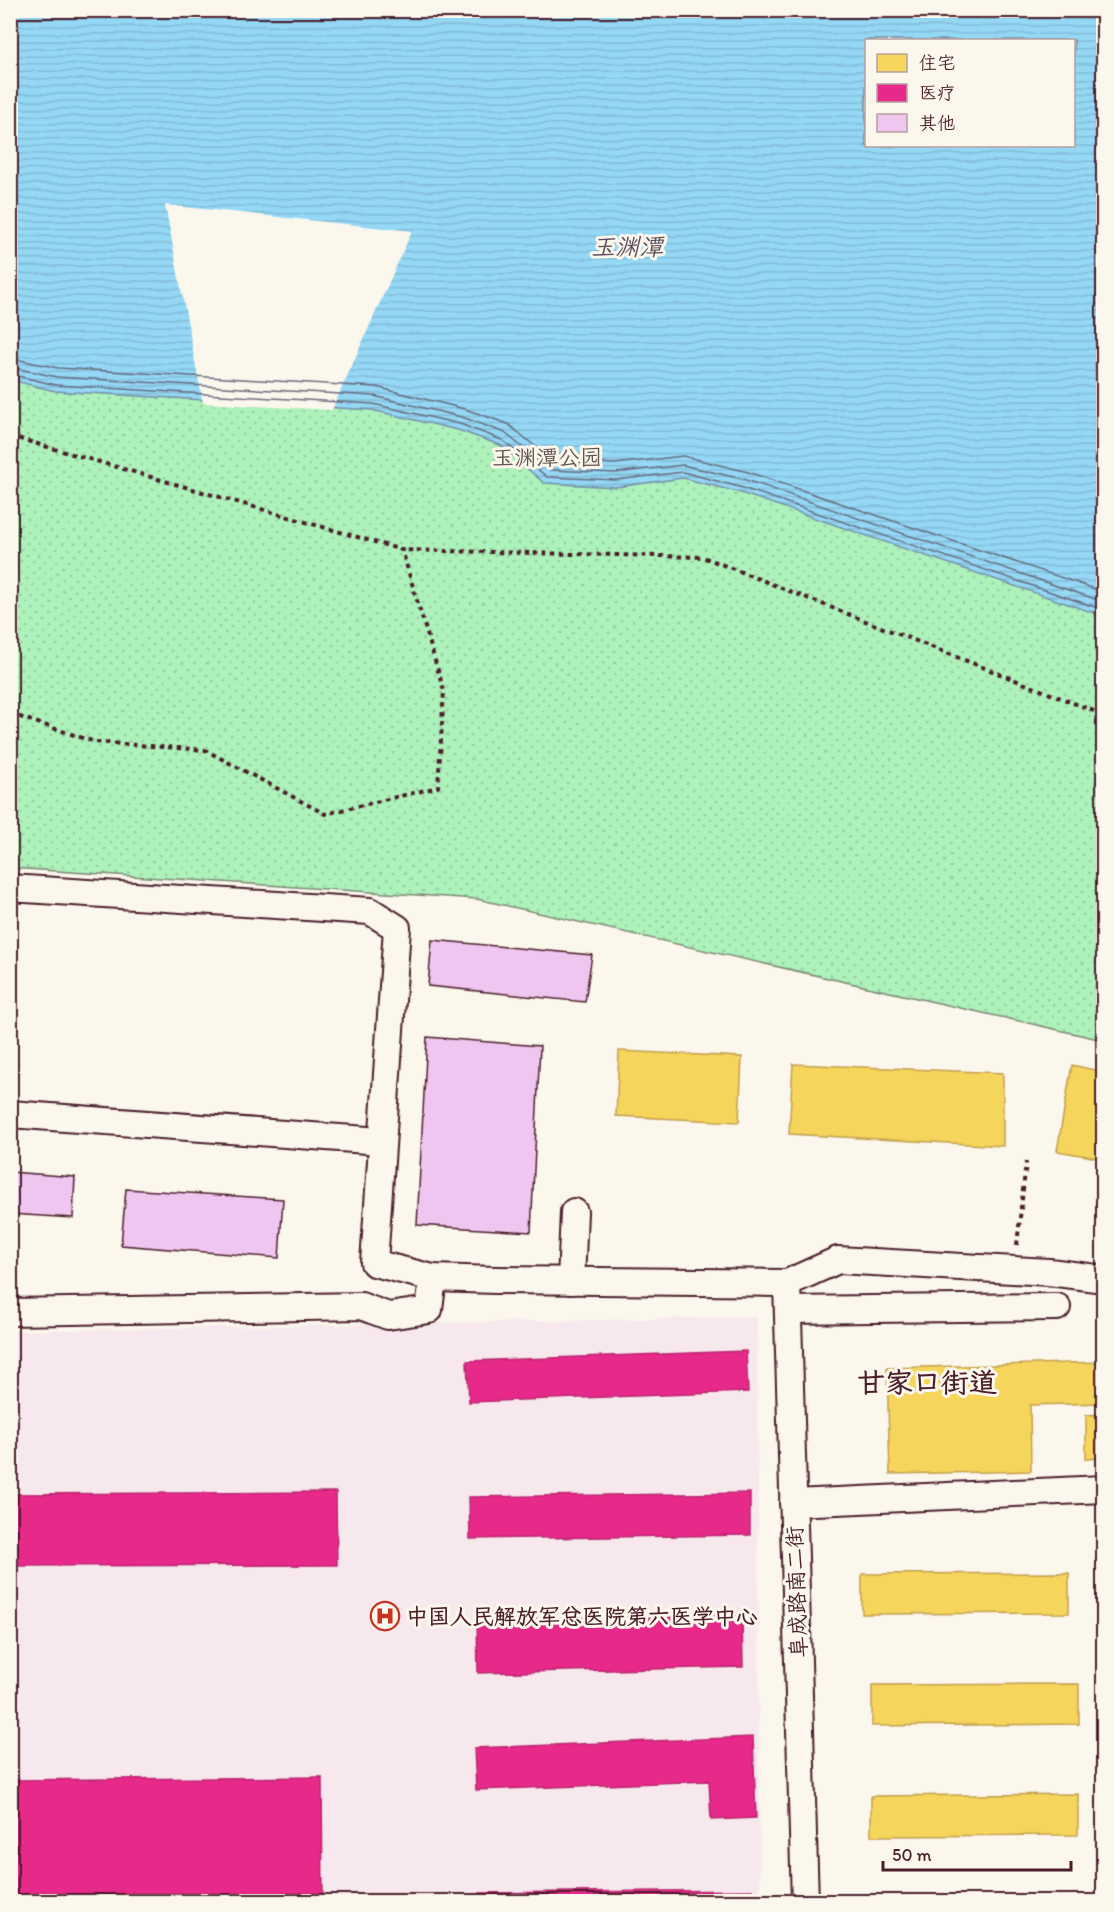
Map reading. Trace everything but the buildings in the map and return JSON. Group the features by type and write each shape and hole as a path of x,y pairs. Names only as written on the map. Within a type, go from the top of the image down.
{"street":[{"path":"10,888 370,911 397,928 374,1263 433,1278 787,1283 838,1260 1049,1272 1104,1279"},
{"path":"10,1114 381,1141"},
{"path":"571,1281 574,1212"},
{"path":"10,1312 362,1306 388,1316 429,1310 433,1278"},
{"name":"阜成路南二街","path":"787,1283 805,1902"},
{"path":"788,1310 1057,1307"},
{"path":"793,1503 1104,1489"}],"path":[{"path":"10,436 402,549 703,557 1104,715"},
{"path":"10,717 20,717 95,742 205,750 325,814 438,787 444,691 402,549"},
{"path":"1015,1270 1026,1162"}],"shaded area":[{"name":"中国人民解放军总医院第六医学中心","path":"757,1317 760,1901 11,1901 10,1331"}],"green space":[{"name":"玉渊潭公园","path":"10,11 1103,11 1103,1040 477,899 11,868"}],"water":[{"name":"玉渊潭","path":"11,11 1103,11 1103,616 741,493 683,478 616,487 544,483 500,445 458,430 372,410 55,391 11,380"}],"pier":[{"path":"165,205 412,231 332,410 203,403"}],"place":[{"name":"中国人民解放军总医院第六医学中心","path":"385,1616"}],"district":[{"name":"甘家口街道","path":"927,1382"}]}
